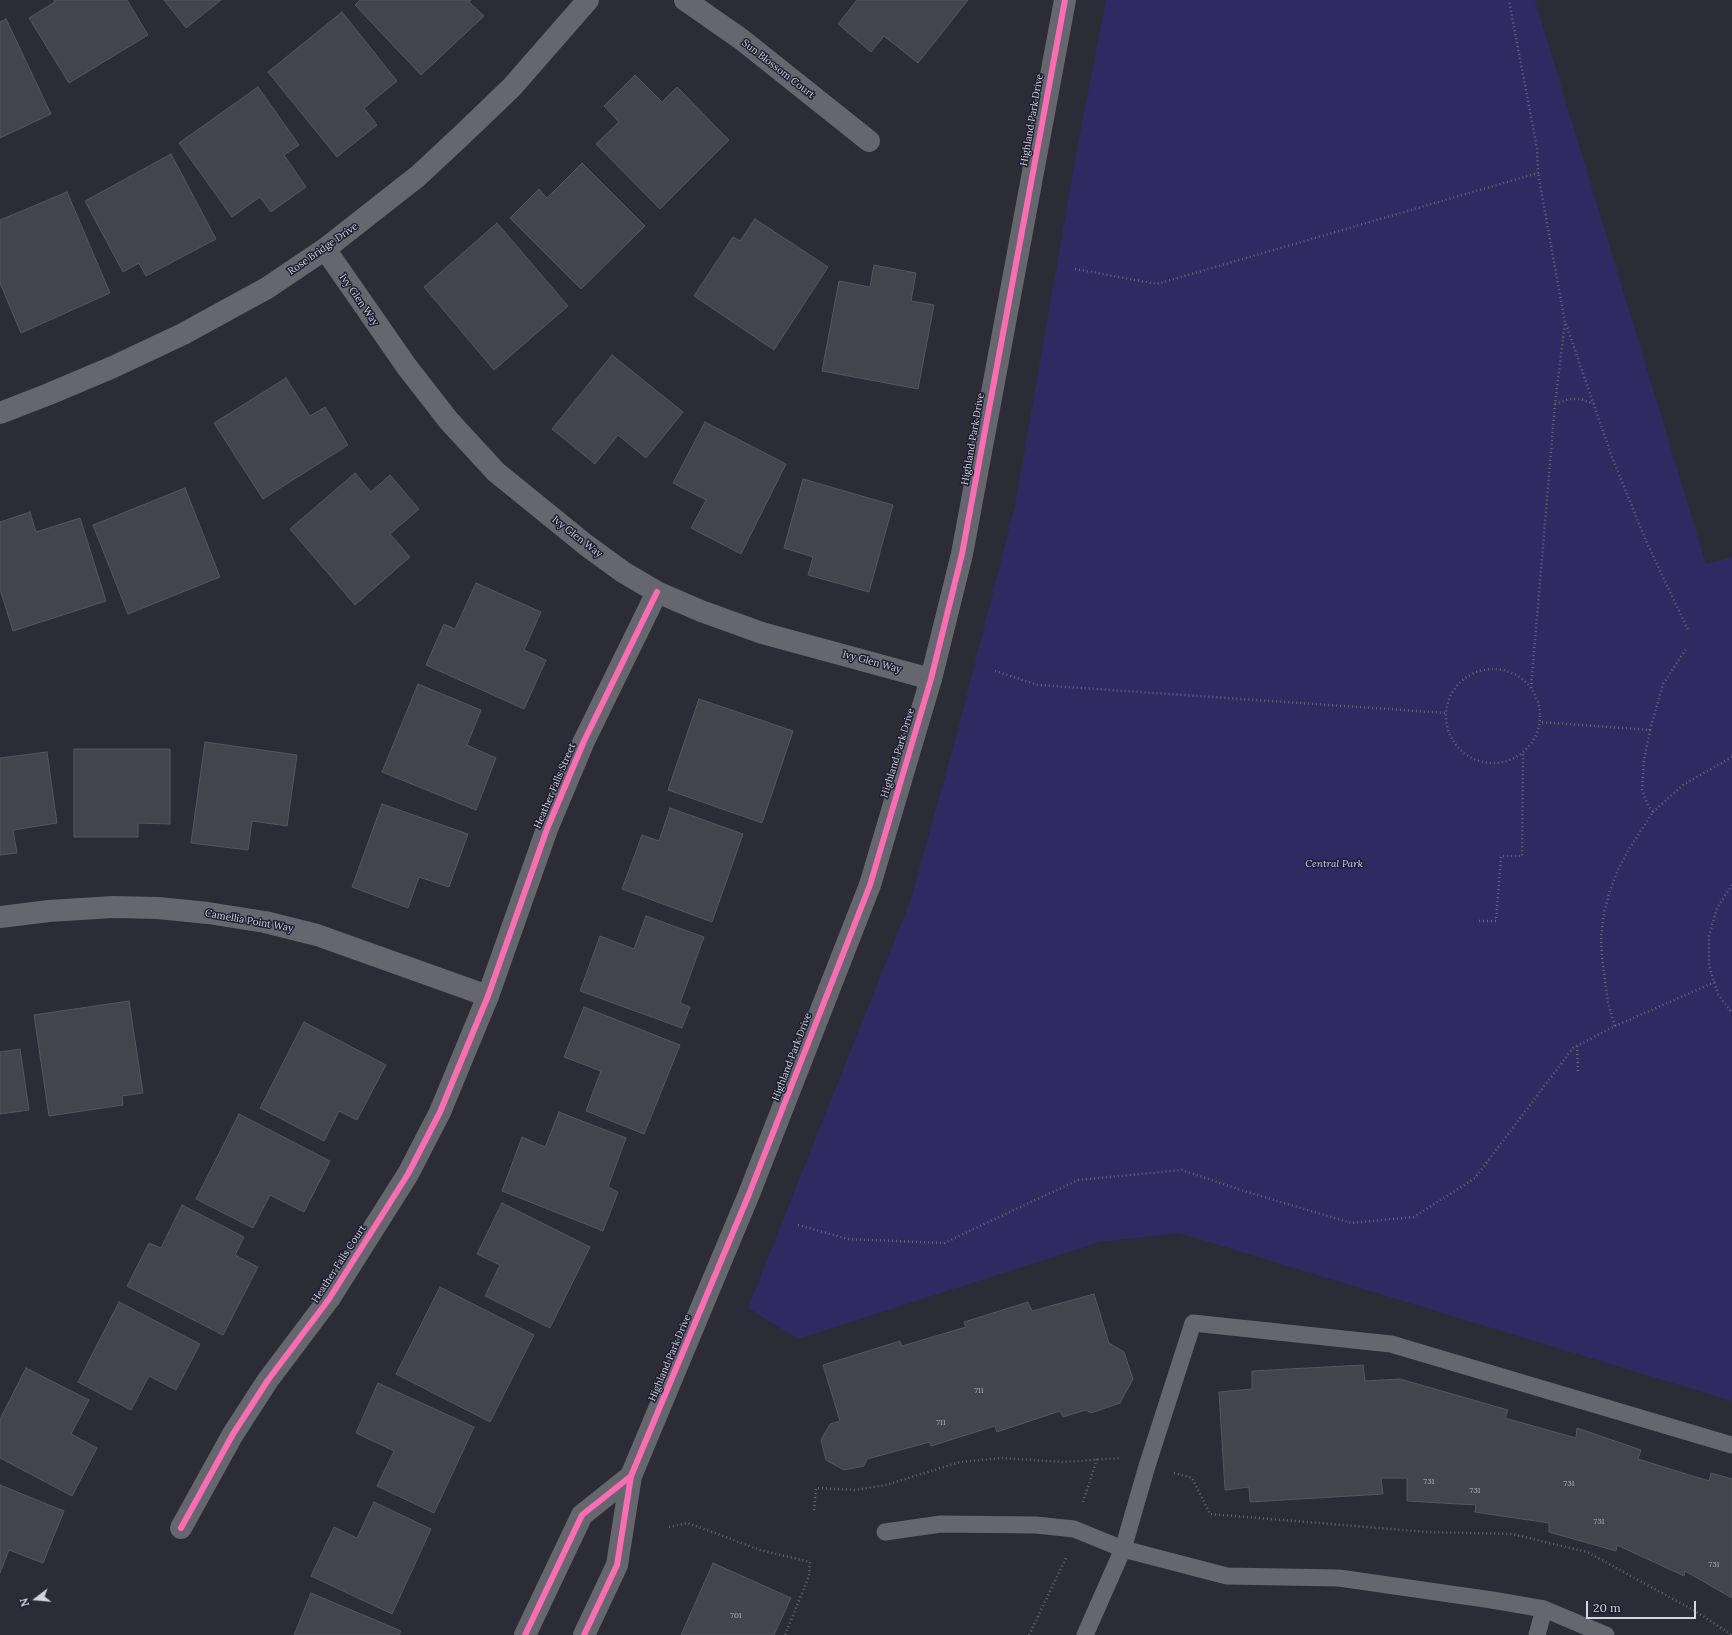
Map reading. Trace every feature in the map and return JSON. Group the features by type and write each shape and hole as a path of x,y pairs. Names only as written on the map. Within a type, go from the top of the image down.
{"street":[{"name":"Rose Bridge Drive","path":"0,413 113,367 183,334 267,288 325,249 418,176 462,135 512,87 588,0"},
{"name":"Sun Blossom Court","path":"685,0 740,39 869,141"},
{"name":"Highland Park Drive","path":"584,1635 617,1565 632,1476 749,1194 870,885 931,679 962,554 1064,0"},
{"name":"Ivy Glen Way","path":"325,249 407,367 449,421 496,472 586,545 623,572 657,592 701,611 762,633 931,679"},
{"name":"Heather Falls Street","path":"488,996 547,829 584,741 657,592"},
{"name":"Camellia Point Way","path":"0,917 49,911 113,907 151,908 208,913 265,922 317,935 488,996"},
{"name":"Heather Falls Court","path":"181,1528 233,1434 268,1380 329,1299 408,1174 440,1112 488,996"},
{"name":"Highland Park Drive","path":"524,1635 582,1515 632,1476"}],"lane":[{"path":"1085,1635 1123,1549 1147,1466 1193,1323 1391,1344 1732,1445"},
{"path":"884,1532 941,1524 1036,1525 1074,1529 1123,1549 1227,1576 1339,1578 1492,1600 1544,1610 1606,1635"},
{"path":"1537,1635 1544,1610"}],"path":[{"path":"1509,0 1537,149 1538,173 1565,323 1612,457 1646,541 1690,632"},
{"path":"1075,269 1157,284 1538,173"},
{"path":"1531,688 1555,404 1565,323"},
{"path":"1555,404 1569,399 1581,398 1594,404"},
{"path":"1654,812 1648,805 1642,790 1644,760 1650,730 1663,684 1686,649"},
{"path":"1498,669 1512,672 1525,681 1531,688 1540,707 1540,722 1534,739 1523,754 1510,761 1496,764 1482,763 1469,757 1458,748 1450,736 1446,722 1446,713 1446,708 1451,694 1459,683 1471,674 1484,670 1498,669"},
{"path":"995,671 1038,685 1446,713"},
{"path":"1540,722 1650,730"},
{"path":"1479,921 1496,922 1501,856 1522,856 1523,754"},
{"path":"1615,1026 1608,1003 1602,958 1601,937 1604,913 1610,890 1618,870 1629,849 1654,812 1683,785 1732,758"},
{"path":"1732,885 1717,908 1709,936 1709,966 1718,994 1732,1013"},
{"path":"798,1225 848,1239 944,1243 1078,1180 1182,1170 1244,1191 1351,1223 1414,1217 1475,1178 1573,1048 1615,1026 1715,982"},
{"path":"1577,1046 1578,1072"},
{"path":"814,1510 816,1488 855,1490 886,1485 960,1462 1001,1458 1063,1462 1117,1457 1192,1478 1210,1514 1427,1532 1512,1534 1587,1552 1695,1611 1732,1634"},
{"path":"1083,1502 1097,1459"},
{"path":"669,1527 688,1523 760,1550 810,1562 809,1576 785,1635"},
{"path":"1029,1635 1068,1554"}],"green space":[{"name":"Central Park","path":"1106,0 1535,0 1706,564 1732,557 1732,1401 1179,1233 1100,1242 798,1339 748,1308 911,899 959,726 1015,505 1079,138"}],"building":[{"path":"54,0 127,0 148,35 69,83 29,18 55,2"},
{"path":"164,0 221,0 186,28"},
{"path":"360,0 471,0 469,2 484,16 421,75 355,5"},
{"path":"857,0 968,0 918,63 884,36 871,52 838,24"},
{"path":"342,12 397,81 364,108 377,125 337,157 268,72"},
{"path":"6,19 51,114 0,138 0,22"},
{"path":"635,75 662,102 677,87 729,140 660,209 596,144 619,122 604,106"},
{"path":"258,87 299,145 284,155 306,187 271,212 260,197 232,217 179,143"},
{"path":"171,154 216,239 146,276 139,263 123,272 85,201"},
{"path":"582,163 645,226 581,289 510,218 539,189 547,198"},
{"path":"67,192 110,293 21,333 0,283 0,220"},
{"path":"755,219 828,267 774,350 694,296 733,237 740,241"},
{"path":"497,223 568,306 494,370 424,287"},
{"path":"874,265 916,273 911,301 934,305 918,389 822,371 839,281 870,287"},
{"path":"612,355 683,412 646,458 618,435 595,464 552,429"},
{"path":"286,378 310,416 325,407 348,445 263,499 214,423"},
{"path":"705,422 786,464 741,554 691,528 706,500 673,483"},
{"path":"355,473 371,492 390,475 419,509 390,534 410,557 355,605 290,529"},
{"path":"803,479 893,505 869,592 808,575 813,557 784,548"},
{"path":"185,488 220,577 128,614 93,525"},
{"path":"30,512 36,532 80,518 106,601 13,631 0,589 0,522"},
{"path":"476,583 541,612 524,650 546,660 524,709 426,665 444,624 455,629"},
{"path":"418,684 481,710 467,745 496,758 476,810 382,772"},
{"path":"699,699 793,731 762,823 668,790"},
{"path":"205,742 297,755 287,826 252,821 248,850 191,843"},
{"path":"74,749 170,749 170,824 138,823 138,837 74,837"},
{"path":"47,752 57,823 13,830 17,853 0,855 0,758"},
{"path":"382,804 468,834 449,887 419,877 408,908 352,887"},
{"path":"670,808 743,834 712,922 622,889 642,835 659,841"},
{"path":"646,916 704,937 680,1003 690,1007 682,1028 580,991 600,936 634,949"},
{"path":"129,1001 143,1093 122,1096 123,1105 49,1116 34,1015"},
{"path":"584,1007 680,1045 644,1134 586,1111 601,1071 564,1057"},
{"path":"304,1022 386,1065 357,1120 339,1111 324,1141 260,1108"},
{"path":"20,1049 29,1110 0,1114 0,1052"},
{"path":"559,1112 626,1138 608,1187 618,1192 603,1231 502,1191 522,1137 545,1147"},
{"path":"239,1114 330,1161 304,1212 270,1195 253,1228 196,1199"},
{"path":"502,1203 590,1247 550,1328 485,1296 500,1265 477,1254"},
{"path":"182,1205 244,1237 235,1255 258,1267 223,1335 127,1286 149,1243 161,1248"},
{"path":"440,1287 534,1335 490,1422 396,1374"},
{"path":"1094,1294 1109,1343 1124,1352 1133,1379 1120,1403 1091,1413 1086,1410 1063,1417 1060,1411 997,1432 995,1426 931,1446 930,1442 867,1459 864,1466 844,1470 826,1460 821,1440 830,1424 840,1421 823,1365 900,1341 902,1346 966,1327 964,1322 1028,1302 1032,1311"},
{"path":"119,1302 200,1344 176,1390 149,1376 131,1410 78,1382"},
{"path":"1363,1365 1365,1381 1400,1379 1508,1410 1505,1418 1576,1438 1577,1428 1641,1450 1638,1459 1709,1481 1711,1473 1732,1479 1732,1598 1685,1571 1684,1576 1617,1545 1616,1551 1549,1532 1549,1523 1475,1512 1476,1505 1407,1501 1407,1478 1381,1478 1383,1494 1250,1502 1249,1487 1225,1490 1219,1392 1252,1389 1252,1371"},
{"path":"26,1368 89,1400 71,1434 97,1448 72,1496 0,1458 0,1419"},
{"path":"378,1383 474,1427 434,1513 377,1486 394,1451 356,1433"},
{"path":"0,1485 64,1511 43,1563 9,1550 0,1573"},
{"path":"374,1502 431,1529 392,1614 311,1576 334,1527 357,1538"},
{"path":"713,1563 791,1598 774,1635 681,1635"},
{"path":"311,1593 401,1631 399,1635 294,1635"}],"cycle path":[{"path":"584,1635 617,1565 631,1476 749,1194 870,885 931,679 962,554 1065,0"},
{"path":"181,1528 233,1434 268,1380 329,1299 408,1174 440,1112 488,996 547,829 584,741 657,592"},
{"path":"525,1635 582,1515 631,1476"}]}
